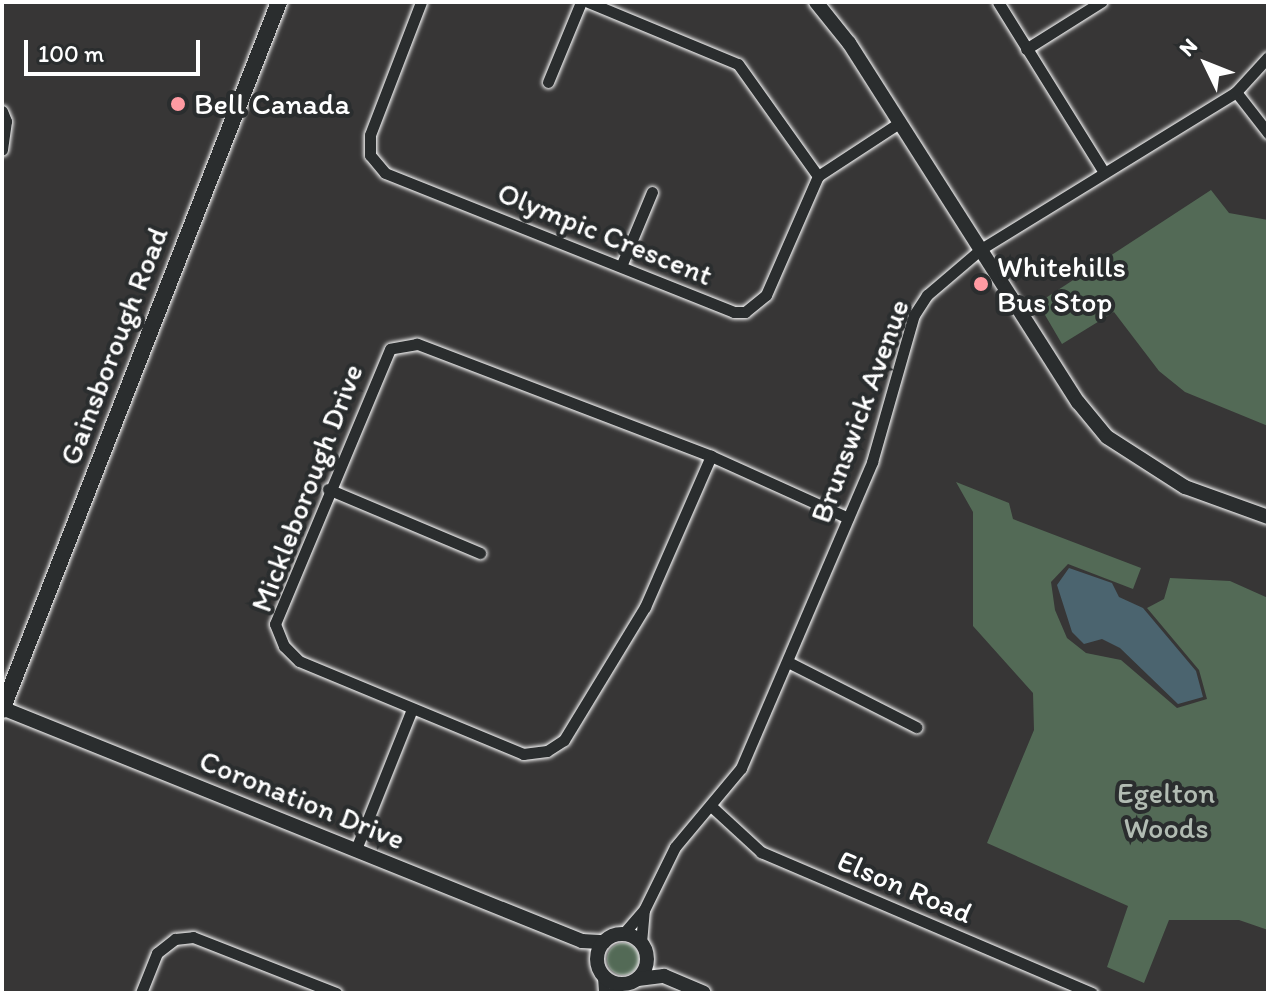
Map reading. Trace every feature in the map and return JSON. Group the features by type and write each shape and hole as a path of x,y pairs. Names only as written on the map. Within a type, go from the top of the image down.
{"main road":[{"name":"Gainsborough Road","path":"2,709 279,2"}],"street":[{"name":"Olympic Crescent","path":"421,2 370,135 370,155 385,173 622,264 734,312 745,312 766,295 818,176"},
{"path":"548,82 581,2"},
{"path":"588,2 738,64 818,176 899,123"},
{"path":"816,2 849,43 1078,402 1107,437 1185,487 1268,517"},
{"path":"998,2 1104,172"},
{"path":"1026,49 1101,2"},
{"name":"Brunswick Avenue","path":"623,934 644,910 675,847 712,807 741,768 872,462 914,315 941,277 981,249 1236,92 1268,57"},
{"path":"1236,92 1268,133"},
{"path":"2,111 6,121 2,150"},
{"path":"622,264 652,192"},
{"name":"Mickleborough Drive","path":"711,456 645,607 564,740 547,751 523,754 299,661 284,646 275,624 381,359 390,349 417,344 711,456 848,518"},
{"path":"328,489 480,553"},
{"path":"788,662 916,727"},
{"name":"Coronation Drive","path":"2,709 582,941 604,942"},
{"path":"356,849 412,709"},
{"name":"Elson Road","path":"712,807 761,852 1092,993"},
{"name":"Brunswick Avenue","path":"644,910 644,949"},
{"path":"604,993 597,959 604,942 623,934 644,949 664,976"},
{"path":"141,993 157,953 175,939 193,937 336,993"},
{"name":"Coronation Drive","path":"582,941 597,959"},
{"path":"638,979 644,949"},
{"path":"603,977 616,989 638,979 664,976 704,993"},
{"path":"297,993 302,979"}],"green space":[{"path":"1211,190 1229,213 1268,220 1268,426 1185,392 1159,371 1114,312 1062,344 1038,303"},
{"name":"Egelton Woods","path":"956,482 1009,503 1013,519 1141,568 1133,589 1068,564 1051,582 1055,610 1067,638 1086,653 1121,660 1177,708 1207,699 1199,670 1147,608 1164,599 1170,578 1230,581 1268,598 1268,930 1239,920 1169,920 1144,983 1107,967 1128,906 987,843 1034,730 1033,693 973,626 973,512"},
{"path":"623,943 634,948 639,959 634,970 623,975 612,970 607,959 612,948"}],"water":[{"path":"1069,568 1112,583 1119,597 1143,608 1196,671 1203,697 1178,704 1120,648 1102,639 1084,644 1072,632 1057,585"}],"place":[{"name":"Bell Canada","path":"178,104"},
{"name":"Whitehills Bus Stop","path":"981,284"}]}
